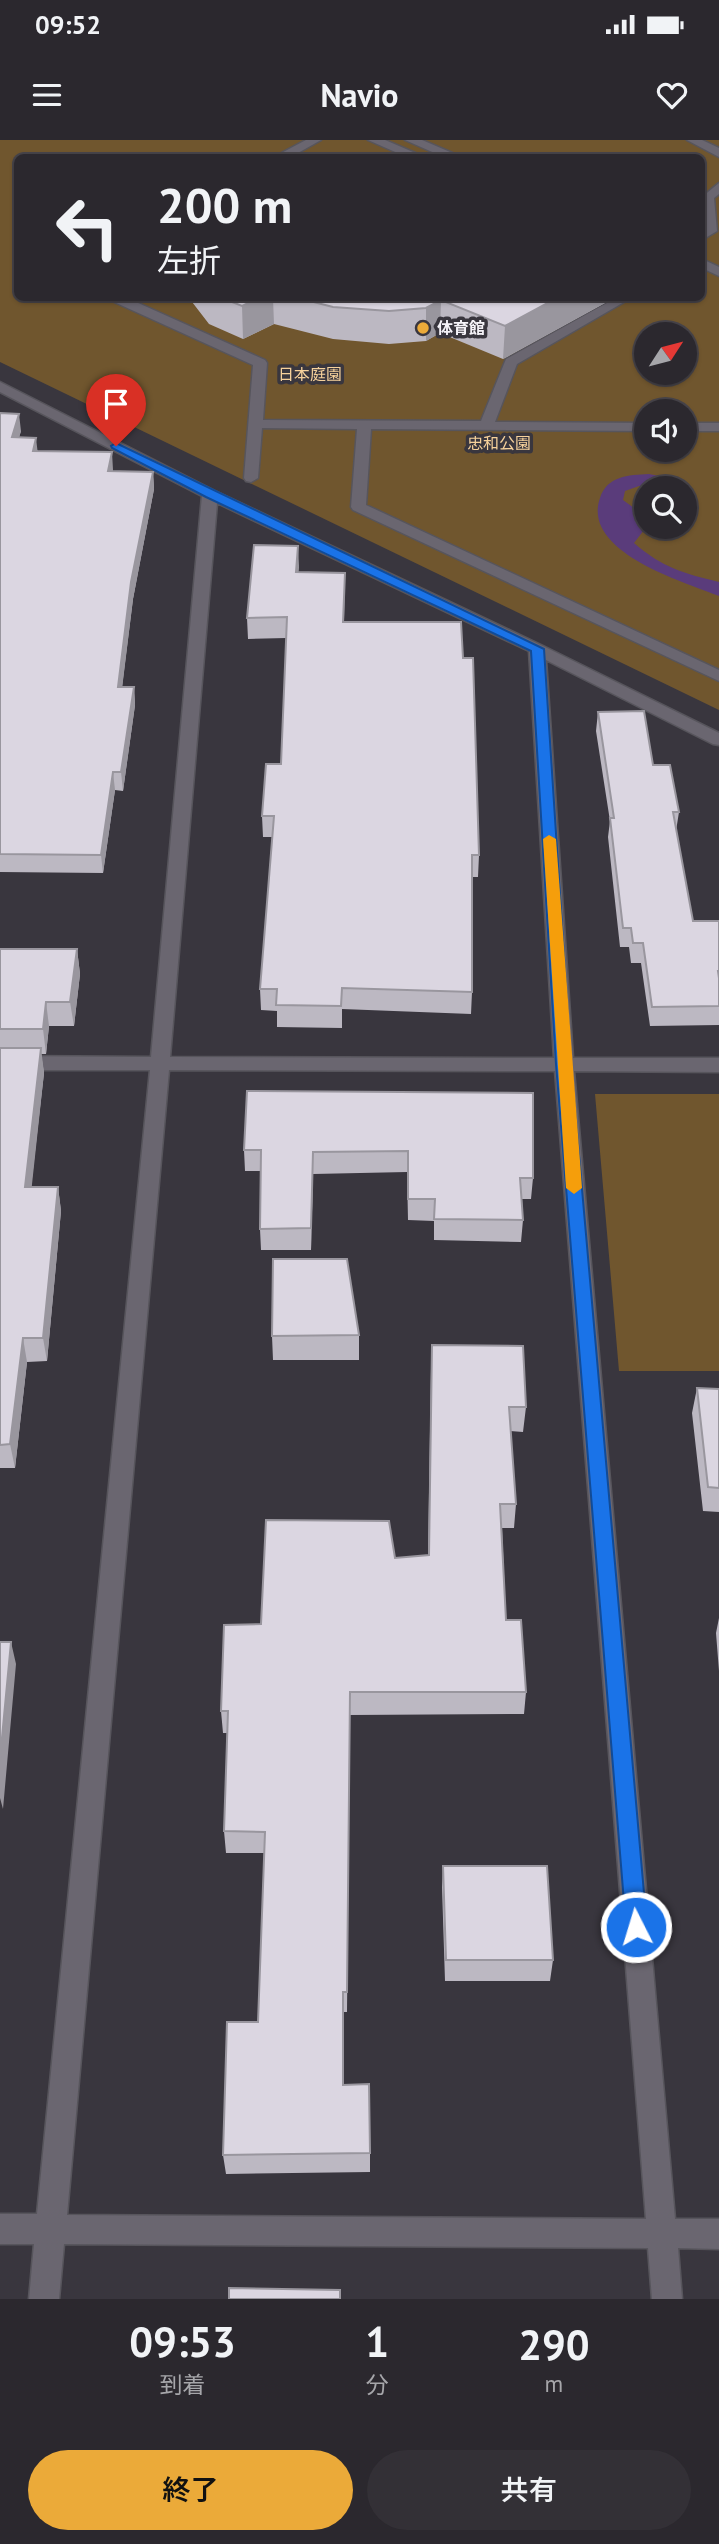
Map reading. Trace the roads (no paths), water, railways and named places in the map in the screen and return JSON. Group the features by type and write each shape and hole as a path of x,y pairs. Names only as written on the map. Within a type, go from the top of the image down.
{"street":[{"path":"286,154 314,140"},
{"path":"374,140 411,154"},
{"path":"411,140 448,154"},
{"path":"692,140 719,152"},
{"path":"705,234 711,231 708,197 719,187"},
{"path":"705,254 719,272"},
{"path":"124,301 260,363 251,478"},
{"path":"486,426 511,362 620,301"},
{"path":"0,386 210,494 537,649 719,740"},
{"path":"255,424 634,427"},
{"path":"363,425 358,507 719,676"},
{"path":"697,427 719,427"},
{"path":"44,2299 160,1064 210,494"},
{"path":"537,649 564,1064 667,2299"},
{"path":"0,1063 719,1065"},
{"path":"0,2229 719,2234"}],"place":[{"name":"体育館","path":"423,328"}],"park label":[{"name":"日本庭園","path":"310,374"},
{"name":"忠和公園","path":"499,443"}]}
